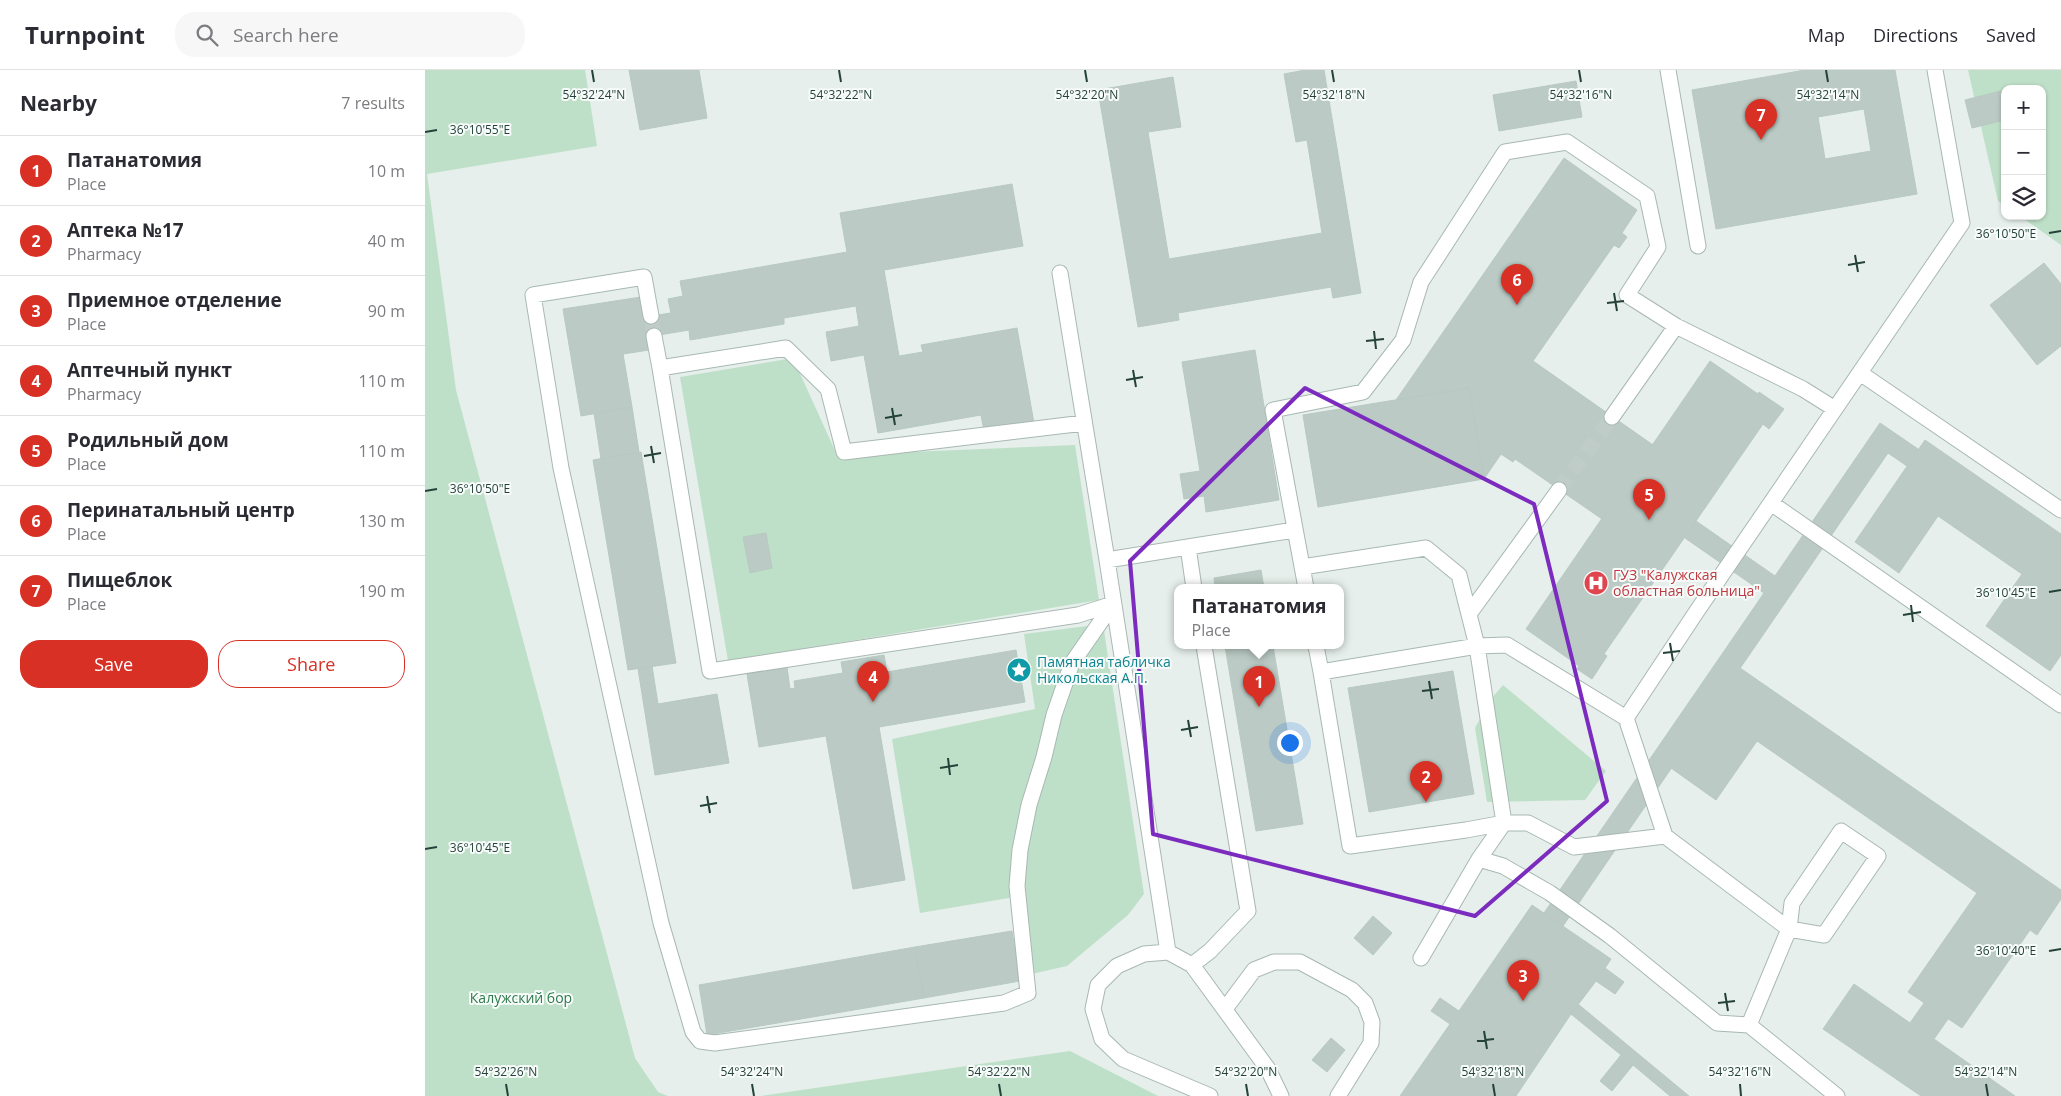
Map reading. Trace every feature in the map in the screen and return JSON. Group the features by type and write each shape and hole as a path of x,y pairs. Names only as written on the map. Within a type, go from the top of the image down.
{"street":[{"path":"1668,70 1698,246"},
{"path":"1627,718 1962,224 1935,70"},
{"path":"1305,584 1273,410 1363,392 1403,340 1421,282 1505,152 1567,142 1647,196 1658,246 1627,295 1676,326 1803,389 1835,409"},
{"path":"1060,273 1168,952"},
{"path":"651,316 644,278 533,295 561,468 659,914 693,1032 700,1041 715,1043 916,1016 1004,1003 1028,993 1017,886 1020,850 1029,805 1044,757 1054,715 1072,663 1113,604"},
{"path":"1612,417 1676,326"},
{"path":"654,336 710,670 1078,614 1113,604"},
{"path":"660,368 786,348 828,389 844,452 1084,423"},
{"path":"1860,373 2061,510"},
{"path":"1469,614 1559,490"},
{"path":"1771,503 2061,705"},
{"path":"1107,560 1294,530"},
{"path":"1187,547 1194,584"},
{"path":"1302,567 1426,548 1459,575 1477,646 1504,823 1479,859 1421,958"},
{"path":"1321,672 1477,646 1507,646 1627,718 1665,836 1789,929 1824,935 1878,856 1841,831 1792,903 1789,929 1749,1025"},
{"path":"1192,965 1210,951 1248,911 1204,649"},
{"path":"1317,649 1350,846 1504,823 1527,823 1573,847 1665,836"},
{"path":"1479,859 1503,866 1550,893 1610,936 1717,1023 1749,1025 1837,1096"},
{"path":"1210,1096 1123,1059 1103,1039 1093,1009 1098,985 1117,966 1144,954 1168,952 1192,965 1268,1068 1281,1096"},
{"path":"1225,1009 1254,970 1274,962 1300,962 1352,990 1365,1003 1372,1022 1371,1043 1338,1096"}],"highlighted area":[{"path":"1305,388 1534,504 1607,801 1475,916 1153,834 1130,561"}],"green space":[{"name":"Калужский бор","path":"425,70 585,70 597,146 427,174 456,390 635,1058 658,1092 668,1096 425,1096"},
{"path":"1968,70 2061,70 2061,245 2026,220 2046,220 2046,85 2001,85 2001,203 1998,201"},
{"path":"793,358 837,455 1075,445 1099,600 728,661 680,377"},
{"path":"1103,624 1144,894 1128,915 1067,966 1027,975 1015,897 920,913 892,739 1035,709 1024,634"},
{"path":"1503,685 1606,771 1585,800 1487,802 1475,728 1490,700"},
{"path":"1070,1051 1158,1096 761,1096"}],"building":[{"path":"629,70 699,70 707,118 640,130"},
{"path":"1305,70 1324,70 1361,293 1333,298 1331,287 1178,313 1179,320 1138,327 1098,90 1173,77 1181,127 1148,132 1169,259 1322,233 1307,140 1296,142 1284,74"},
{"path":"1805,70 1895,70 1917,194 1716,229 1692,90","holes":["1864,109 1871,151 1825,159 1818,117"]},
{"path":"1576,81 1582,117 1499,131 1493,95"},
{"path":"2001,91 2001,121 1972,128 1965,100"},
{"path":"1564,158 1637,210 1622,233 1627,237 1619,248 1614,245 1533,361 1653,445 1602,519 1515,459 1513,462 1501,454 1484,479 1469,388 1396,400"},
{"path":"1012,184 1023,246 884,270 899,356 923,352 921,345 1017,328 1034,423 984,431 981,415 878,433 864,355 831,361 826,332 859,326 856,306 784,318 784,324 690,340 689,330 647,337 644,317 671,313 668,299 683,296 680,281 847,252 840,213"},
{"path":"2044,263 2061,284 2061,346 2037,365 1990,305"},
{"path":"641,297 649,350 623,354 632,407 581,416 563,309"},
{"path":"1255,350 1279,500 1206,512 1204,496 1184,499 1180,474 1200,471 1182,362"},
{"path":"1710,361 1758,394 1759,392 1784,409 1769,429 1763,424 1604,654 1607,656 1592,679 1577,669 1579,666 1526,629"},
{"path":"1469,388 1484,479 1318,507 1303,415"},
{"path":"632,407 639,452 601,459 594,413"},
{"path":"1880,423 1918,449 1907,466 1888,453 1563,926 1544,913 1764,593 1685,538 1696,521 1775,576"},
{"path":"1925,440 2061,534 2061,655 2050,671 1986,626 2022,574 1938,516 1899,573 1855,542"},
{"path":"641,452 676,663 628,670 593,460"},
{"path":"766,533 772,568 750,573 743,537"},
{"path":"1261,570 1263,584 1215,584 1214,578"},
{"path":"1226,649 1274,649 1303,824 1256,831"},
{"path":"1016,650 1025,702 879,727 905,880 853,889 826,736 759,747 747,674 787,667 790,689 795,688 794,681 843,673 841,662 884,655 887,672"},
{"path":"652,666 658,704 717,694 729,763 655,775 638,669"},
{"path":"1740,668 2061,890 2061,899 2037,935 2030,930 1962,1028 1908,992 1977,893 1757,741 1716,800 1671,768"},
{"path":"1453,671 1474,794 1369,812 1348,688"},
{"path":"1532,905 1611,959 1605,968 1624,982 1615,994 1596,981 1571,1014 1516,1096 1400,1096 1450,1024 1431,1011 1440,998 1459,1011"},
{"path":"1373,916 1392,933 1373,955 1354,938"},
{"path":"1012,931 1020,981 924,998 915,947"},
{"path":"915,947 924,998 707,1035 699,985"},
{"path":"1854,984 1910,1023 1924,1003 1948,1019 1934,1039 2015,1096 1921,1096 1823,1029"},
{"path":"1578,1004 1689,1096 1670,1096 1633,1065 1612,1091 1600,1081 1621,1055 1571,1014"},
{"path":"1331,1038 1345,1050 1327,1072 1312,1060"}],"tunnel":[{"path":"651,316 654,336"},
{"path":"1559,490 1612,417"}],"place":[{"name":"Пищеблок","path":"1761,140"},
{"name":"Перинатальный центр","path":"1517,305"},
{"name":"Родильный дом","path":"1649,520"},
{"name":"ГУЗ \"Калужская областная больница\"","path":"1596,583"},
{"name":"Памятная табличка Никольская А.П.","path":"1019,670"},
{"name":"Аптечный пункт","path":"873,702"},
{"name":"Патанатомия","path":"1259,707"},
{"name":"Аптека №17","path":"1426,802"},
{"name":"Приемное отделение","path":"1523,1001"}]}
